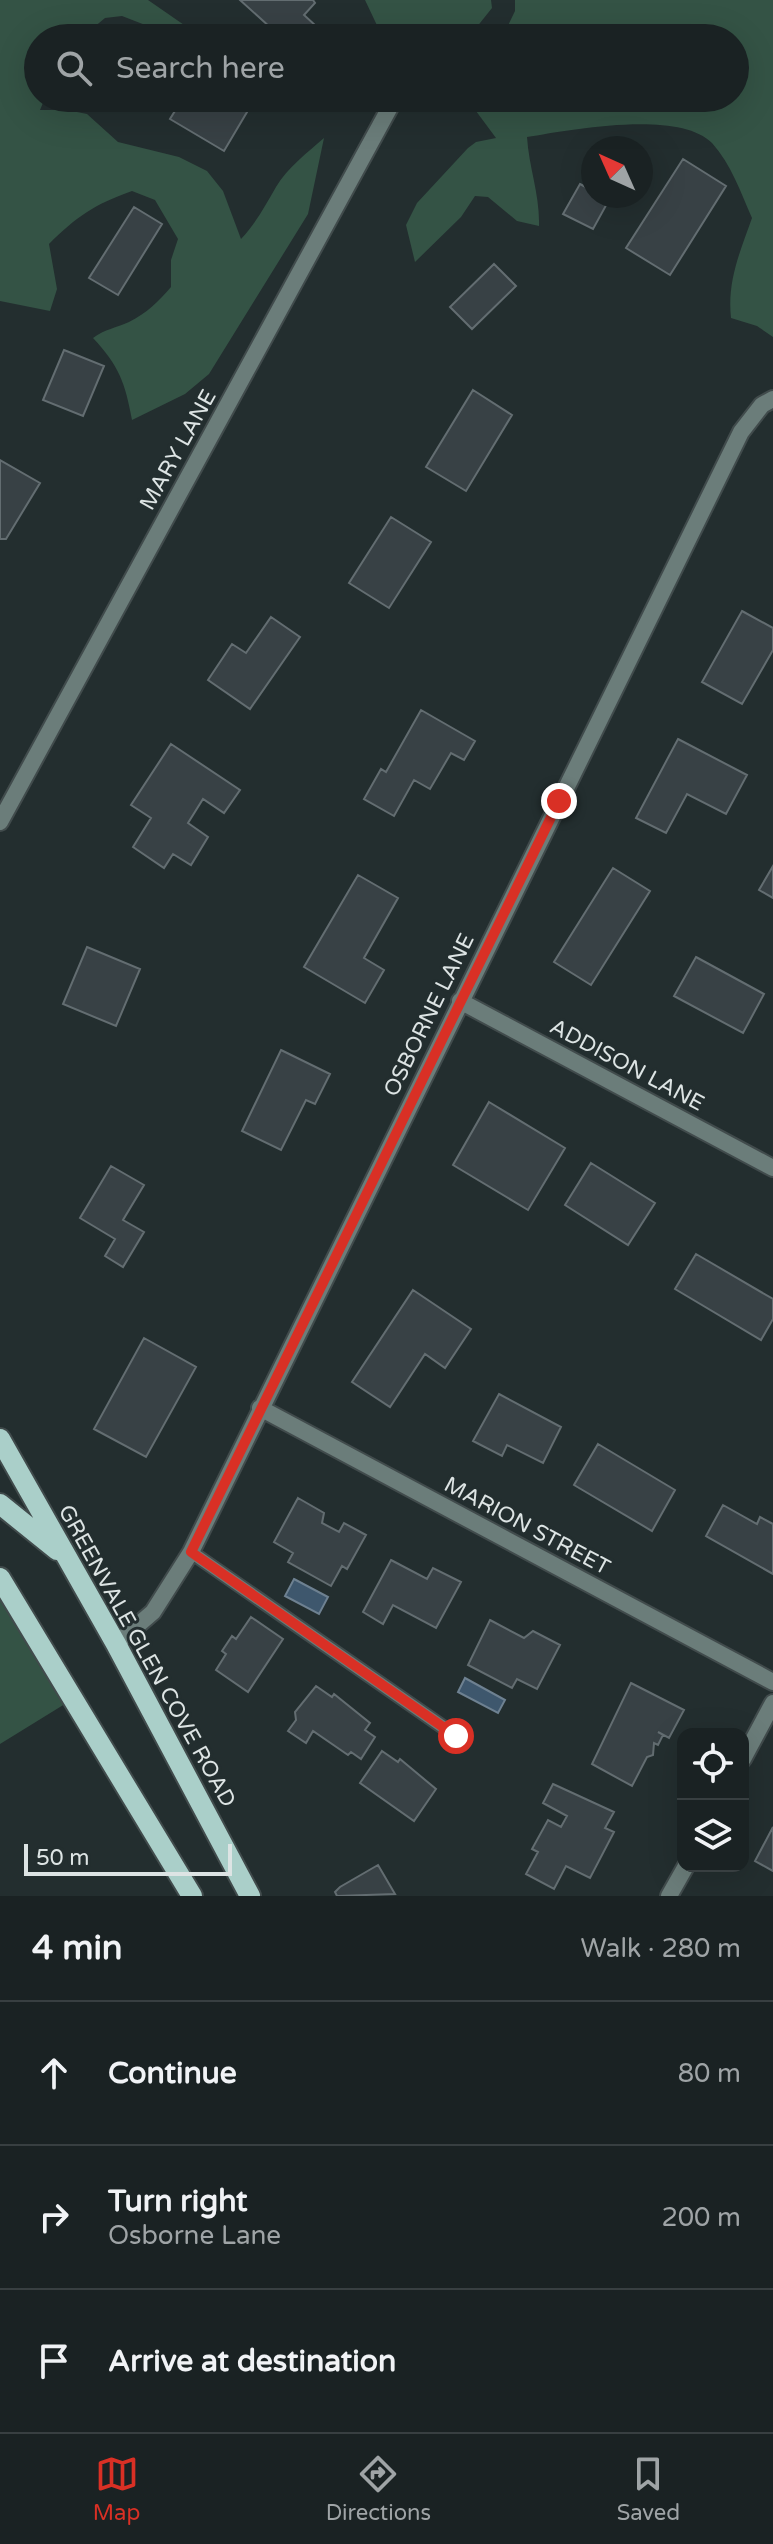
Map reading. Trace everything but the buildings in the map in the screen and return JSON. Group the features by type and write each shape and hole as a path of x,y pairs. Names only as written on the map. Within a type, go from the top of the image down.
{"main road":[{"name":"GREENVALE GLEN COVE ROAD","path":"0,1439 116,1644 250,1896"},
{"path":"0,1504 67,1557"},
{"path":"0,1578 192,1896"}],"street":[{"name":"MARY LANE","path":"0,822 387,112"},
{"name":"OSBORNE LANE","path":"116,1644 153,1612 191,1552 741,432 762,405 773,399"},
{"name":"ADDISON LANE","path":"460,1001 773,1168"},
{"name":"MARION STREET","path":"260,1408 773,1682"},
{"path":"749,1748 773,1703"},
{"path":"669,1896 683,1872"}],"lane":[{"path":"191,1552 456,1736"}],"green space":[{"path":"0,0 148,0 183,24 143,24 122,16 105,18 98,24 24,24 24,112 87,114 118,142 179,157 207,171 223,191 241,239 286,173 324,138 308,214 209,374 185,394 132,420 120,375 93,338 141,315 171,287 171,260 178,239 155,200 132,191 107,201 68,226 49,244 57,289 50,311 0,301"},
{"path":"365,0 491,0 492,8 479,24 376,24"},
{"path":"515,0 773,0 773,337 757,326 731,318 733,279 752,218 735,179 712,143 696,133 675,127 623,125 527,137 539,226 517,221 488,197 475,196 461,217 415,262 406,225 417,203 468,148 476,142 496,138 477,112 749,112 749,24 509,24 515,11"},
{"path":"0,1578 73,1699 0,1744"}],"water":[{"path":"294,1579 328,1597 319,1614 285,1596"},
{"path":"465,1678 505,1700 498,1713 458,1692"}],"route":[{"path":"456,1736 191,1552 559,801"}]}
